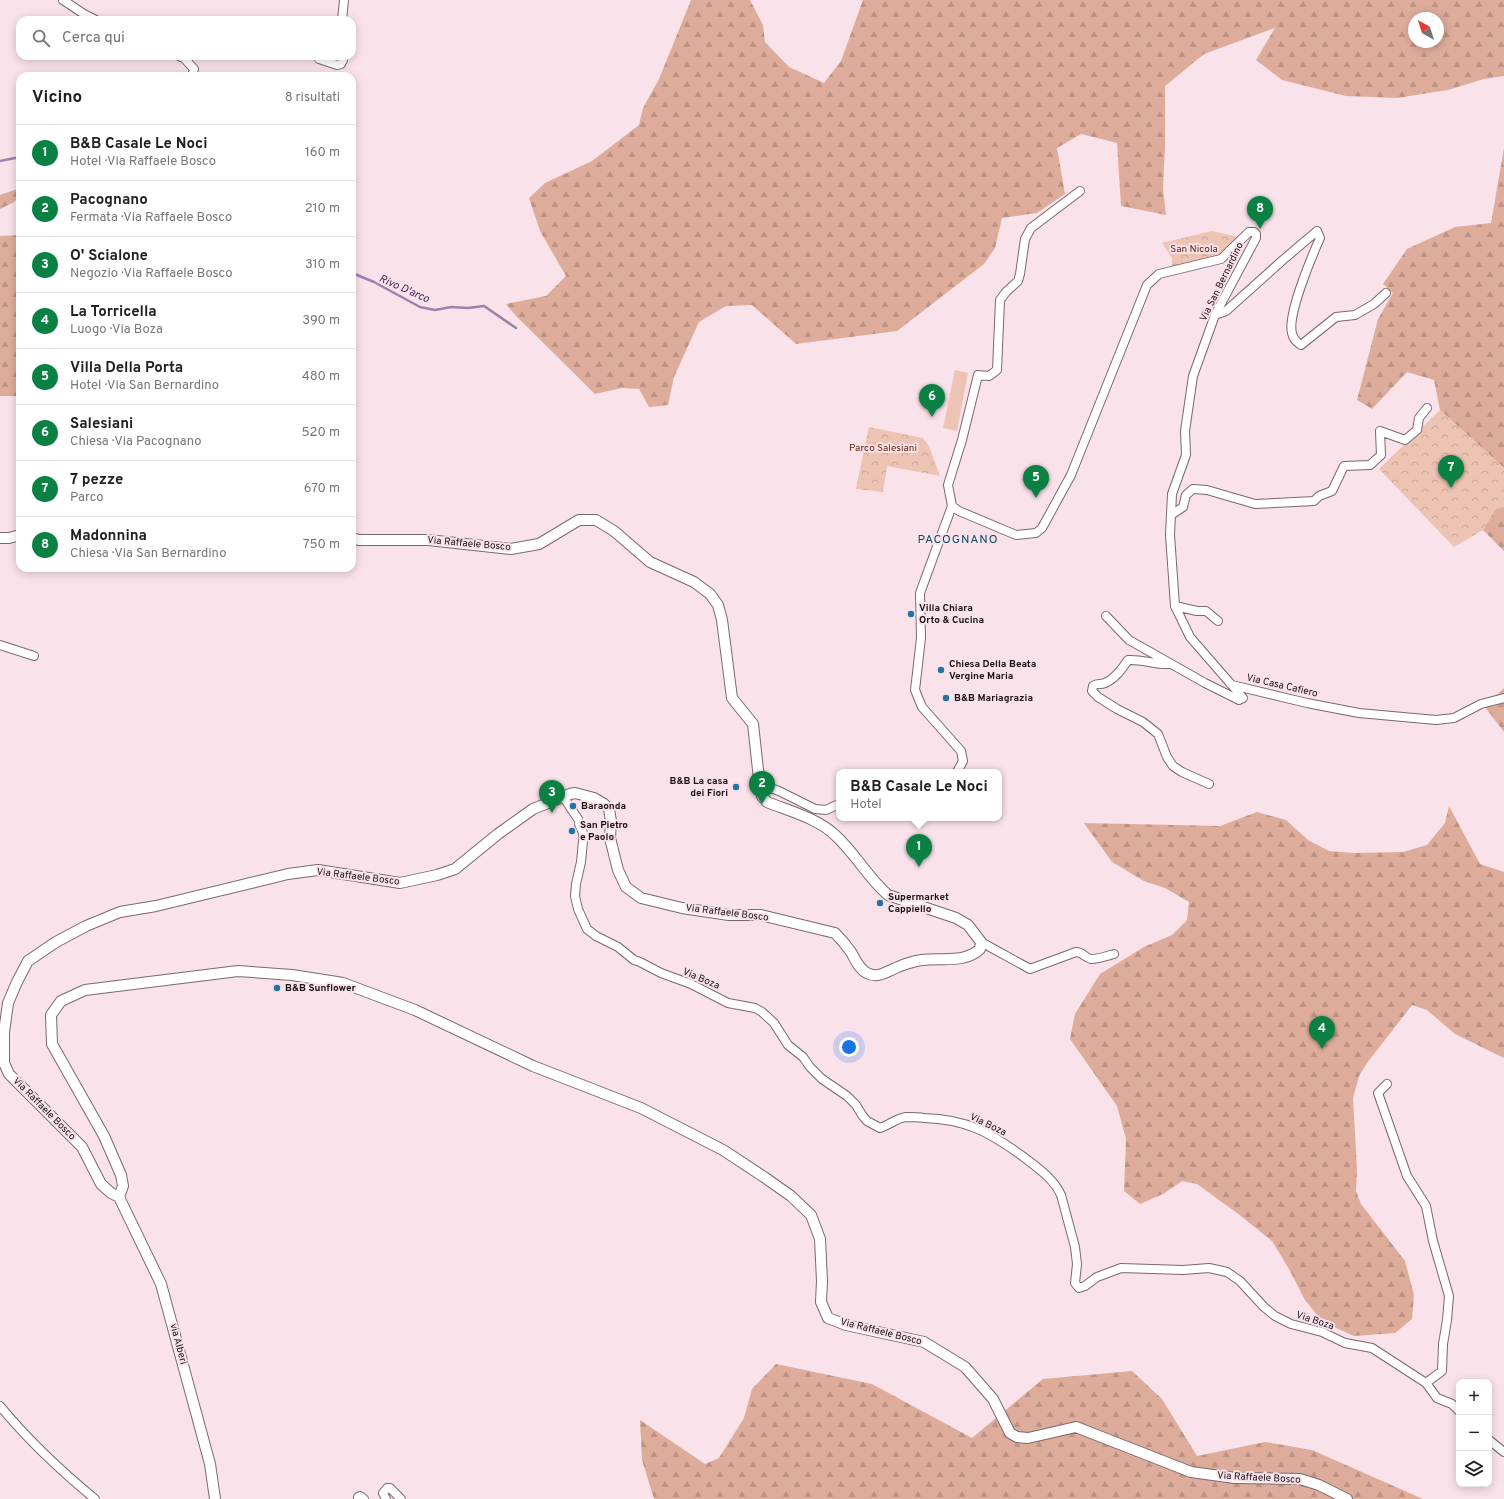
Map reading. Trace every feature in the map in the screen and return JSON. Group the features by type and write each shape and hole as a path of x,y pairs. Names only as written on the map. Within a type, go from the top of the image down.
{"street":[{"path":"63,0 88,16"},
{"path":"342,16 344,0"},
{"path":"186,60 194,69 193,72"},
{"path":"322,60 337,65 343,60"},
{"path":"959,769 964,761 961,751 922,707 915,690 921,638 920,593 952,506 948,485 962,440 978,375 989,376 997,370 1000,300 1018,281 1025,239 1031,228 1080,191"},
{"path":"1215,315 1226,311 1317,231 1320,238 1306,272 1293,314 1291,332 1296,342 1301,345 1336,317 1355,315 1374,304 1386,293"},
{"name":"Via San Bernardino","path":"952,506 959,512 1016,535 1036,533 1042,528 1071,475 1147,286 1159,274 1221,258 1249,232 1254,232 1256,234 1256,238 1215,315 1193,376 1185,431 1186,455 1172,494 1170,515 1175,606 1190,637 1232,685"},
{"path":"1170,515 1183,508 1186,494 1193,489 1207,490 1255,504 1314,502 1319,496 1332,491 1344,466 1370,465 1381,455 1380,431 1405,440 1417,430 1419,418 1427,408"},
{"name":"Via Raffaele Bosco","path":"356,539 428,540 511,548 539,544 579,520 596,520 614,532 650,562 694,582 710,594 718,605 722,620 732,698 753,724 762,796 767,802 815,822 835,834 880,888 888,895 956,918 968,925 981,942 980,949 969,957 948,960 922,960 899,967 885,974 874,976 866,973 855,962 850,952 835,933 761,916 721,914 682,908 641,898 626,887 618,870 610,838 611,821 608,809 604,804 594,798 575,793 564,795 533,809 498,834 455,869 437,875 400,883 318,870 288,874 156,906 120,912 74,932 28,961 8,1003 4,1032 4,1063 9,1074 82,1148 101,1184 111,1193 119,1197 123,1186 104,1136 52,1044 51,1015 61,1001 85,990 238,971 292,975 343,983 415,1010 533,1066 641,1108 722,1150 764,1177 791,1196 811,1215 820,1239 822,1281 821,1302 828,1318 846,1325 924,1342 965,1367 994,1399 1010,1433 1028,1438 1076,1427 1191,1472 1236,1478 1300,1479 1347,1499"},
{"path":"0,538 16,536"},
{"path":"1175,606 1197,611 1206,611 1218,621"},
{"name":"Via Casa Cafiero","path":"1106,616 1129,640 1240,700 1243,698 1232,685"},
{"path":"0,645 34,656"},
{"path":"1171,664 1157,664 1128,660 1120,672 1107,682 1093,686 1092,691 1098,697 1117,709 1143,722 1158,734 1167,757 1173,766 1182,772 1209,784"},
{"name":"Via Casa Cafiero","path":"1232,685 1307,703 1359,713 1436,720 1454,718 1481,704 1504,698"},
{"path":"760,784 779,791 814,809 826,810 836,805"},
{"name":"Via Boza","path":"564,795 564,798 579,821 583,833 581,862 575,889 575,896 578,909 587,929 596,936 618,948 634,960 661,973 691,984 728,1003 754,1008 762,1012 774,1023 788,1045 803,1057 810,1067 822,1079 847,1096 856,1105 862,1116 873,1125 880,1128 905,1117 942,1118 976,1128 999,1139 1013,1149 1038,1168 1057,1187 1061,1195 1075,1247 1077,1264 1075,1283 1079,1288 1085,1286 1097,1277 1121,1268 1183,1270 1209,1268 1227,1272 1240,1281 1264,1307 1275,1316 1291,1324 1322,1332 1345,1343 1372,1348 1426,1383 1436,1398 1452,1404 1456,1408"},
{"path":"981,942 1030,969 1076,952 1081,952 1092,959 1114,954"},
{"path":"1387,1084 1378,1093 1407,1176 1426,1206 1433,1241 1449,1296 1443,1344 1442,1372 1426,1383"},
{"name":"via Alberi","path":"119,1197 161,1284 210,1464 214,1499"},
{"path":"0,1406 22,1432 80,1487 95,1499"},
{"path":"1492,1442 1504,1452"},
{"path":"386,1499 383,1493 387,1488 390,1488 401,1499"},
{"path":"358,1499 360,1496 364,1499"}],"green space":[{"path":"691,0 750,0 763,25 765,42 789,67 824,83 841,61 863,0 1504,0 1504,76 1484,79 1448,90 1397,98 1346,96 1282,80 1256,60 1275,28 1204,54 1165,86 1163,189 1166,215 1121,206 1117,143 1081,134 1057,148 1065,194 1037,213 1002,218 995,248 984,264 897,331 796,344 752,305 726,306 699,322 674,377 668,405 649,407 639,389 622,388 595,394 516,316 506,304 546,296 566,276 540,231 529,198 545,183 592,161 639,125 643,108 659,79"},
{"path":"1504,148 1504,468 1440,410 1434,380 1407,372 1372,409 1357,400 1378,319 1393,293 1383,284 1407,249 1455,227 1491,223"},
{"path":"16,189 16,200 0,209 0,195"},
{"name":"San Nicola","path":"1212,231 1238,237 1219,256 1172,268 1172,258 1162,243"},
{"path":"16,235 16,396 0,396 0,236"},
{"path":"955,370 968,373 957,431 943,428"},
{"path":"1440,410 1504,468 1504,507 1496,509 1483,530 1454,547 1379,469"},
{"name":"Parco Salesiani","path":"869,427 923,438 929,446 940,476 887,466 883,492 856,489"},
{"path":"1504,507 1504,551 1483,530 1496,508"},
{"path":"1504,688 1504,732 1485,707"},
{"path":"1449,806 1480,864 1504,872 1504,1058 1455,1034 1427,1010 1412,1005 1367,1063 1359,1076 1353,1098 1357,1170 1356,1191 1361,1204 1405,1261 1414,1295 1412,1319 1395,1333 1354,1336 1323,1322 1305,1300 1272,1241 1197,1184 1182,1181 1163,1194 1140,1204 1124,1191 1126,1139 1117,1106 1070,1039 1075,1014 1100,974 1144,947 1172,935 1187,920 1189,902 1165,888 1144,881 1112,862 1084,823 1220,826 1257,812 1286,820 1308,840 1329,851 1354,853 1403,852 1427,845 1445,823"},
{"path":"776,1364 872,1384 972,1438 1043,1379 1132,1371 1162,1399 1197,1456 1265,1442 1312,1450 1423,1499 654,1499 642,1460 640,1420 705,1464 719,1458 744,1418 752,1389"}],"waterway":[{"name":"Rivo D'arco","path":"0,161 16,158"},
{"name":"Rivo D'arco","path":"356,275 374,282 420,307 435,310 451,307 468,308 484,306 516,328"}],"place":[{"name":"Madonnina","path":"1260,229"},
{"name":"Salesiani","path":"932,417"},
{"name":"7 pezze","path":"1451,488"},
{"name":"Villa Della Porta","path":"1036,498"},
{"name":"Villa Chiara Orto & Cucina","path":"911,614"},
{"name":"Chiesa Della Beata Vergine Maria","path":"941,670"},
{"name":"B&B Mariagrazia","path":"946,698"},
{"name":"B&B La casa dei Fiori","path":"736,787"},
{"name":"Pacognano","path":"762,804"},
{"name":"Baraonda","path":"573,806"},
{"name":"O' Scialone","path":"552,813"},
{"name":"San Pietro e Paolo","path":"572,831"},
{"name":"B&B Casale Le Noci","path":"919,867"},
{"name":"Supermarket Cappiello","path":"880,903"},
{"name":"B&B Sunflower","path":"277,988"},
{"name":"La Torricella","path":"1322,1049"}],"district":[{"name":"PACOGNANO","path":"958,540"}]}
